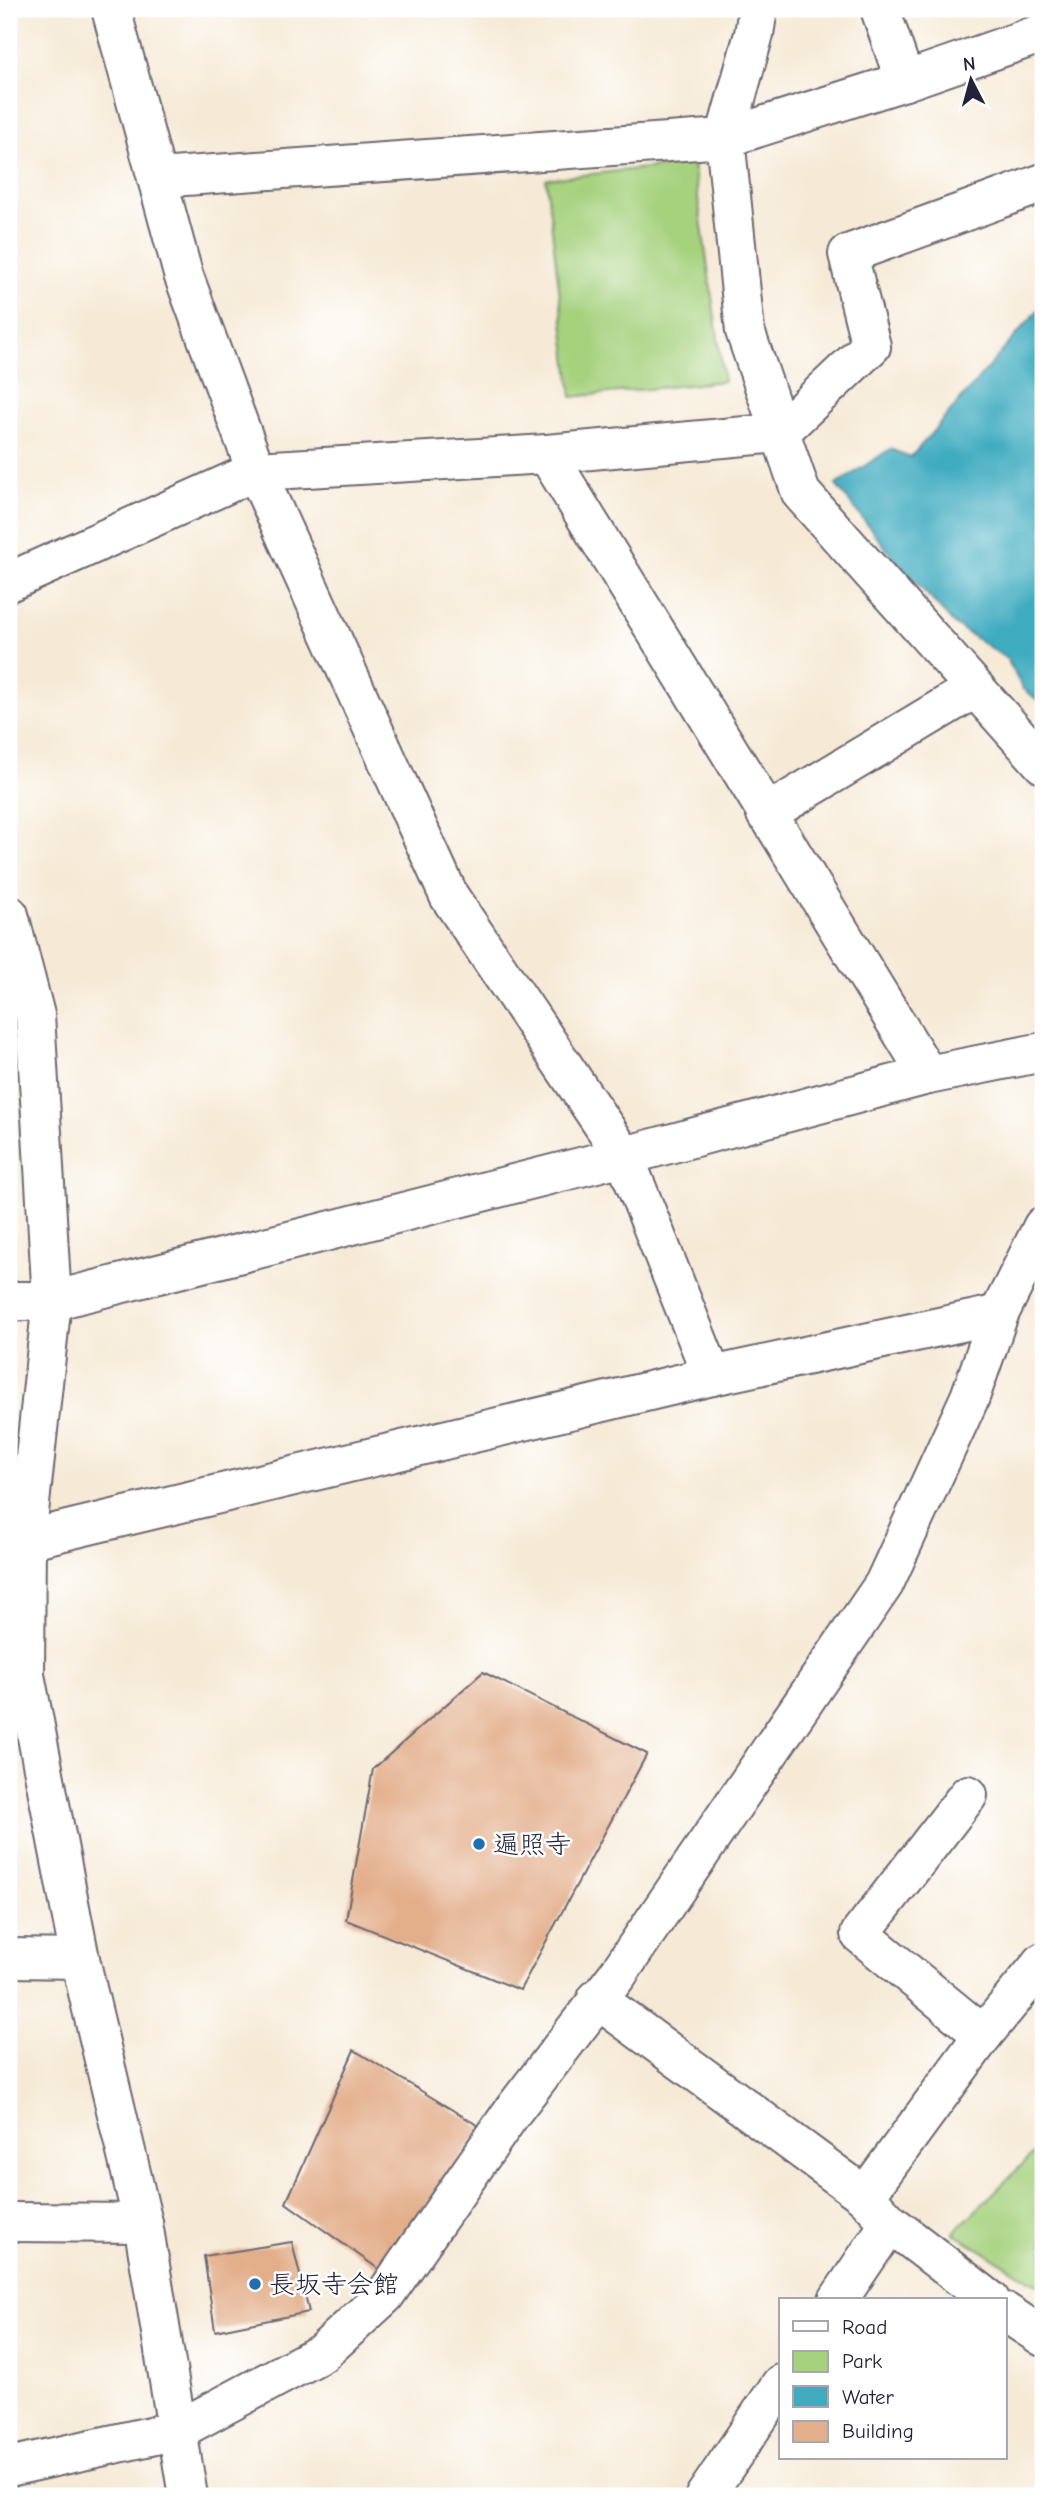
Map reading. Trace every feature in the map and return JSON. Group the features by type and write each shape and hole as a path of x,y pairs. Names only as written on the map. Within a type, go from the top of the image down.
{"street":[{"path":"111,9 183,274 256,471 449,896 624,1156 712,1376"},
{"path":"758,9 754,34 724,138 745,331 801,493 1043,764"},
{"path":"880,9 905,81"},
{"path":"157,178 724,138 905,81 1043,33"},
{"path":"9,582 256,471 547,454 779,433 871,346 848,254 1043,183"},
{"path":"547,454 928,1075"},
{"path":"766,814 974,688"},
{"path":"9,915 19,991 35,1015 52,1301 17,1539 25,1675 80,1959 143,2223 188,2496"},
{"path":"9,1301 52,1301 624,1156 928,1075 1043,1052"},
{"path":"9,2468 178,2430 322,2353 385,2295 512,2112 625,1963 884,1584 970,1396 999,1314 1043,1226"},
{"path":"17,1539 712,1376 999,1314"},
{"path":"968,1795 860,1934 983,2035"},
{"path":"9,1958 80,1959"},
{"path":"865,2196 983,2035 1043,1962"},
{"path":"597,1999 865,2196 890,2223 987,2298"},
{"path":"9,2222 143,2223"},
{"path":"839,2298 890,2223"},
{"path":"1006,2313 1043,2337"},
{"path":"705,2496 779,2387"}],"green space":[{"path":"693,163 724,381 572,397 546,179"},
{"path":"1043,2144 1043,2288 953,2233"}],"water":[{"path":"1043,304 1043,704 1023,689 1007,659 954,624 893,557 836,485 890,449 911,457"}],"building":[{"name":"遍照寺","path":"483,1672 647,1754 520,1990 346,1920 373,1769"},
{"path":"354,2050 482,2128 380,2270 286,2203"},
{"name":"長坂寺会館","path":"292,2242 309,2312 215,2331 204,2256"}],"place":[{"name":"遍照寺","path":"479,1844"},
{"name":"長坂寺会館","path":"255,2284"}]}
